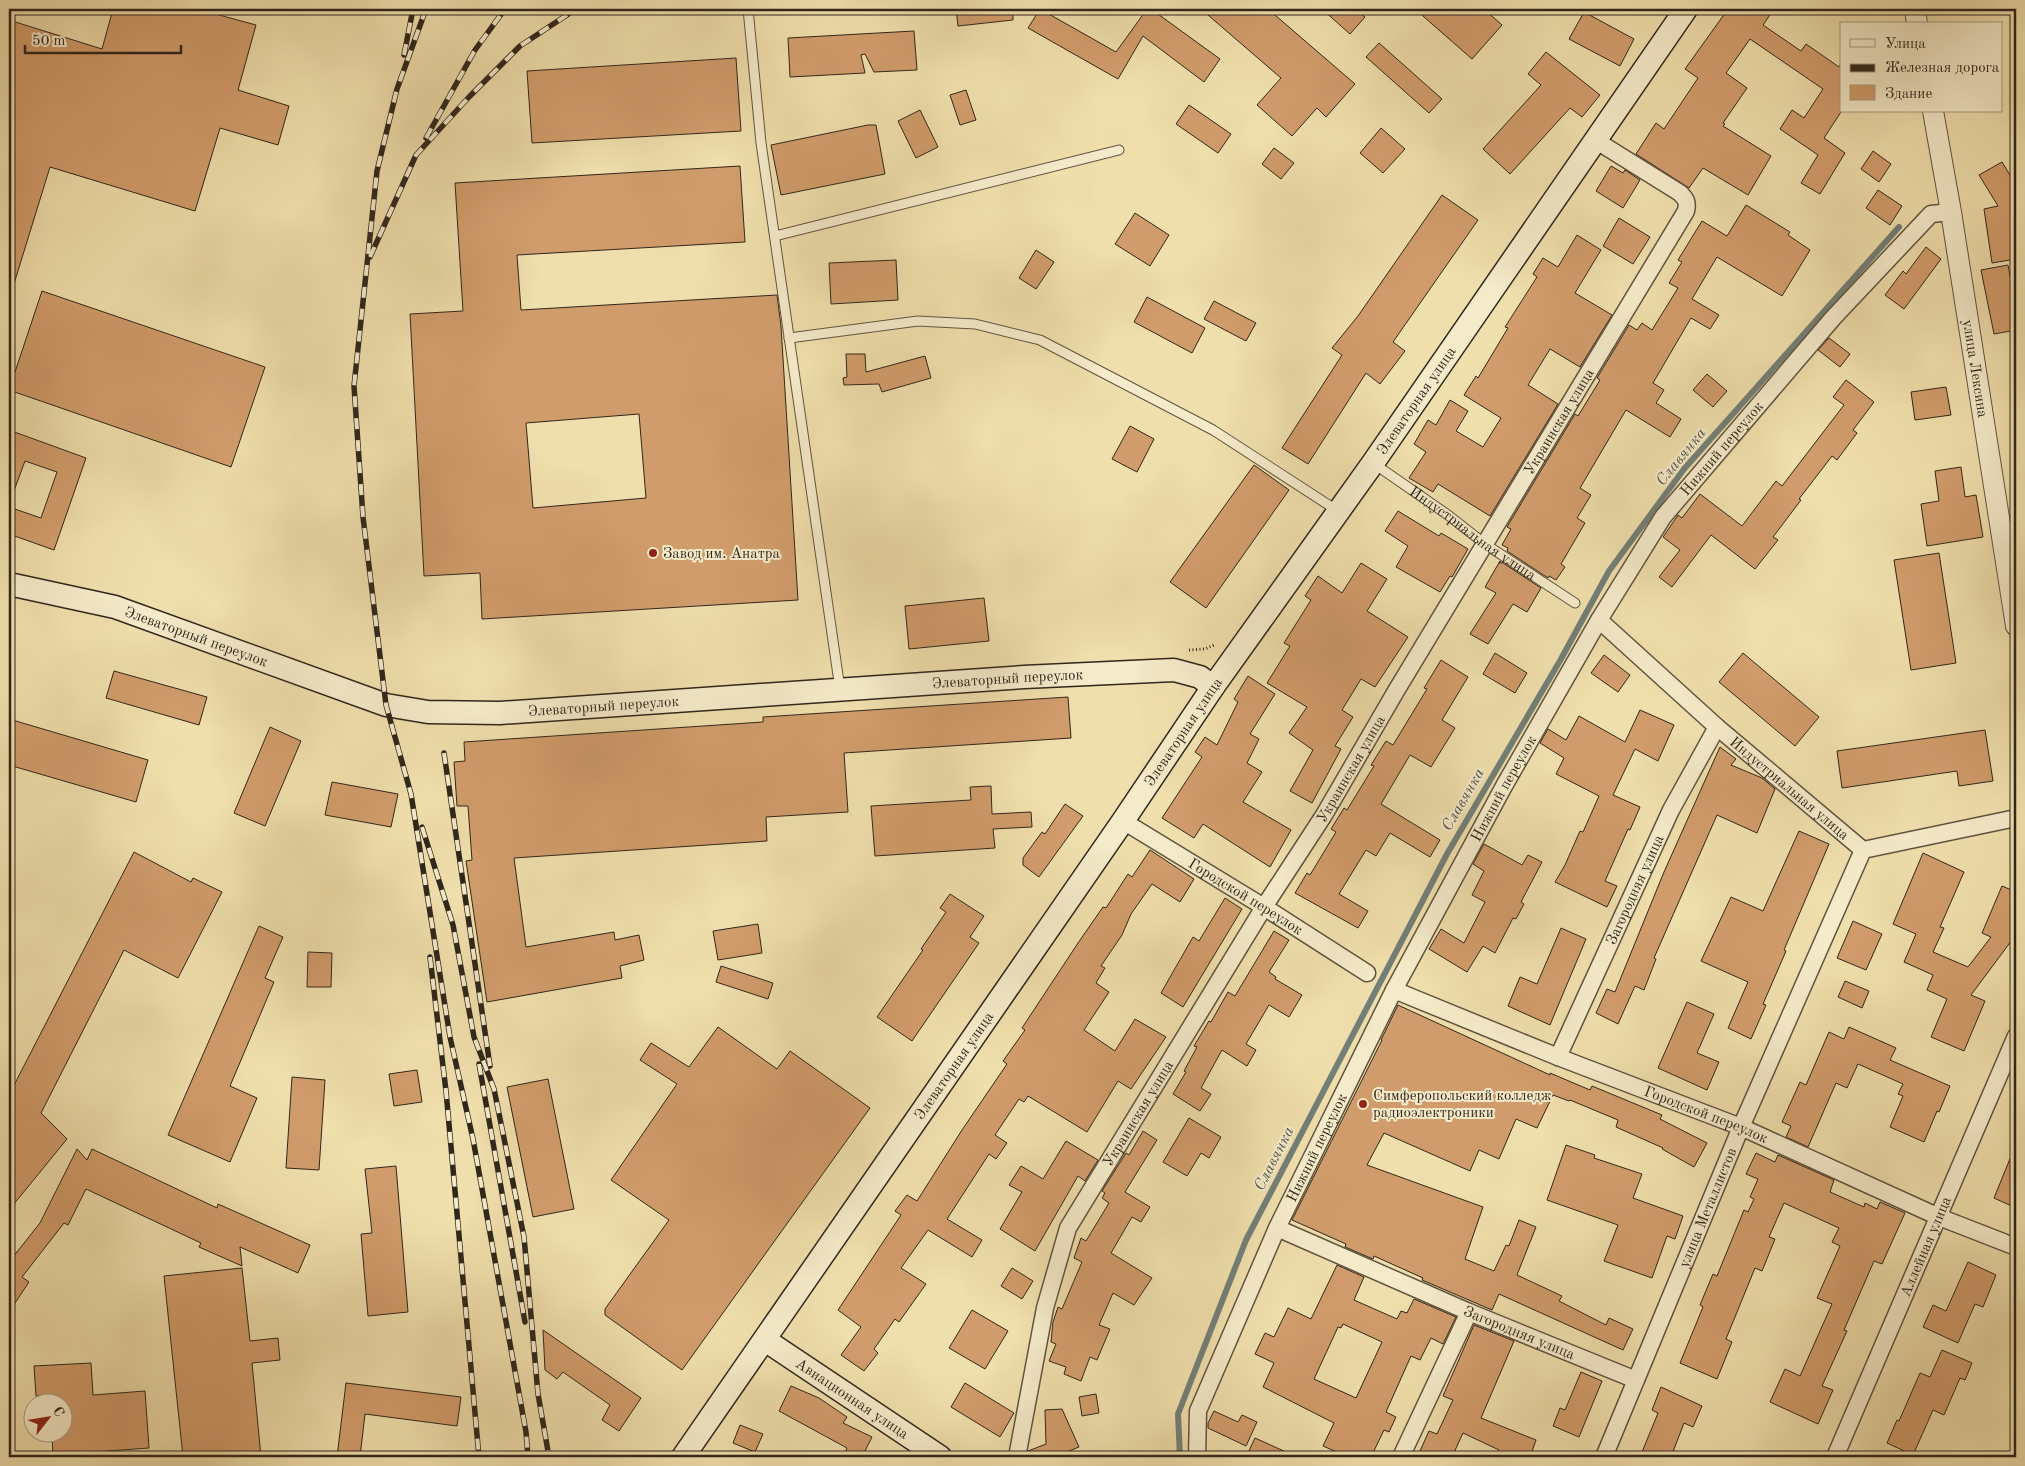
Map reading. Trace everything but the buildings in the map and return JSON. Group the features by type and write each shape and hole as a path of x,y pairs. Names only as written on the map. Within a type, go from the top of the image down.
{"main road":[{"name":"Элеваторная улица","path":"683,1457 766,1340 1123,821 1213,686 1373,463 1686,9"},
{"name":"Элеваторный переулок","path":"9,584 115,607 386,705 428,712 500,713 1024,677 1174,670 1200,678 1213,686"},
{"name":"Авиационная улица","path":"766,1340 940,1457"}],"street":[{"path":"1915,9 1918,22"},
{"name":"улица Лексина","path":"1933,112 1951,212 2016,626"},
{"name":"Украинская улица","path":"1017,1457 1045,1308 1068,1228 1264,907 1324,815 1396,691 1686,211 1688,204 1680,193 1595,140"},
{"name":"Нижний переулок","path":"1197,1457 1198,1411 1277,1228 1394,990 1504,786 1599,620 1663,518 1833,318 1931,214 1951,212"},
{"name":"Индустриальная улица","path":"1599,620 1717,726 1863,850 2016,818"},
{"name":"Загородняя улица","path":"1558,1057 1670,810 1717,726"},
{"name":"Городской переулок","path":"1123,821 1264,907 1367,973"},
{"name":"улица Металлистов","path":"1604,1457 1742,1128 1863,850"},
{"name":"Городской переулок","path":"1394,990 1558,1057 1742,1128 1939,1217 2016,1247"},
{"name":"Аллейная улица","path":"1835,1457 2016,1036"},
{"path":"1277,1228 1469,1312"},
{"name":"Загородняя улица","path":"1401,1457 1469,1312 1636,1380"}],"lane":[{"path":"748,9 761,143 840,690"},
{"path":"775,236 1119,150"},
{"path":"789,338 918,321 975,324 1040,340 1213,430 1338,511"},
{"name":"Индустриальная улица","path":"1373,463 1448,515 1485,544 1575,603"}],"path":[{"path":"1187,650 1205,649 1215,645"}],"waterway":[{"name":"Славянка","path":"1180,1457 1178,1414 1246,1240 1447,854 1561,659 1609,571 1684,469 1899,227"}],"railway":[{"path":"404,55 413,9"},
{"path":"426,9 397,89 377,171 354,386 363,517 386,705 411,794 450,1037 473,1139 526,1432 528,1457"},
{"path":"426,138 475,50 505,9"},
{"path":"370,257 416,155 469,97 520,46 576,9"},
{"path":"444,753 490,1066"},
{"path":"422,827 453,925 474,1037 494,1089 524,1237 538,1394 549,1457"},
{"path":"430,957 446,1091 479,1457"},
{"path":"479,1064 525,1322"}],"place":[{"name":"Завод им. Анатра","path":"653,553"},
{"name":"Симферопольский колледж радиоэлектроники","path":"1363,1104"}]}
